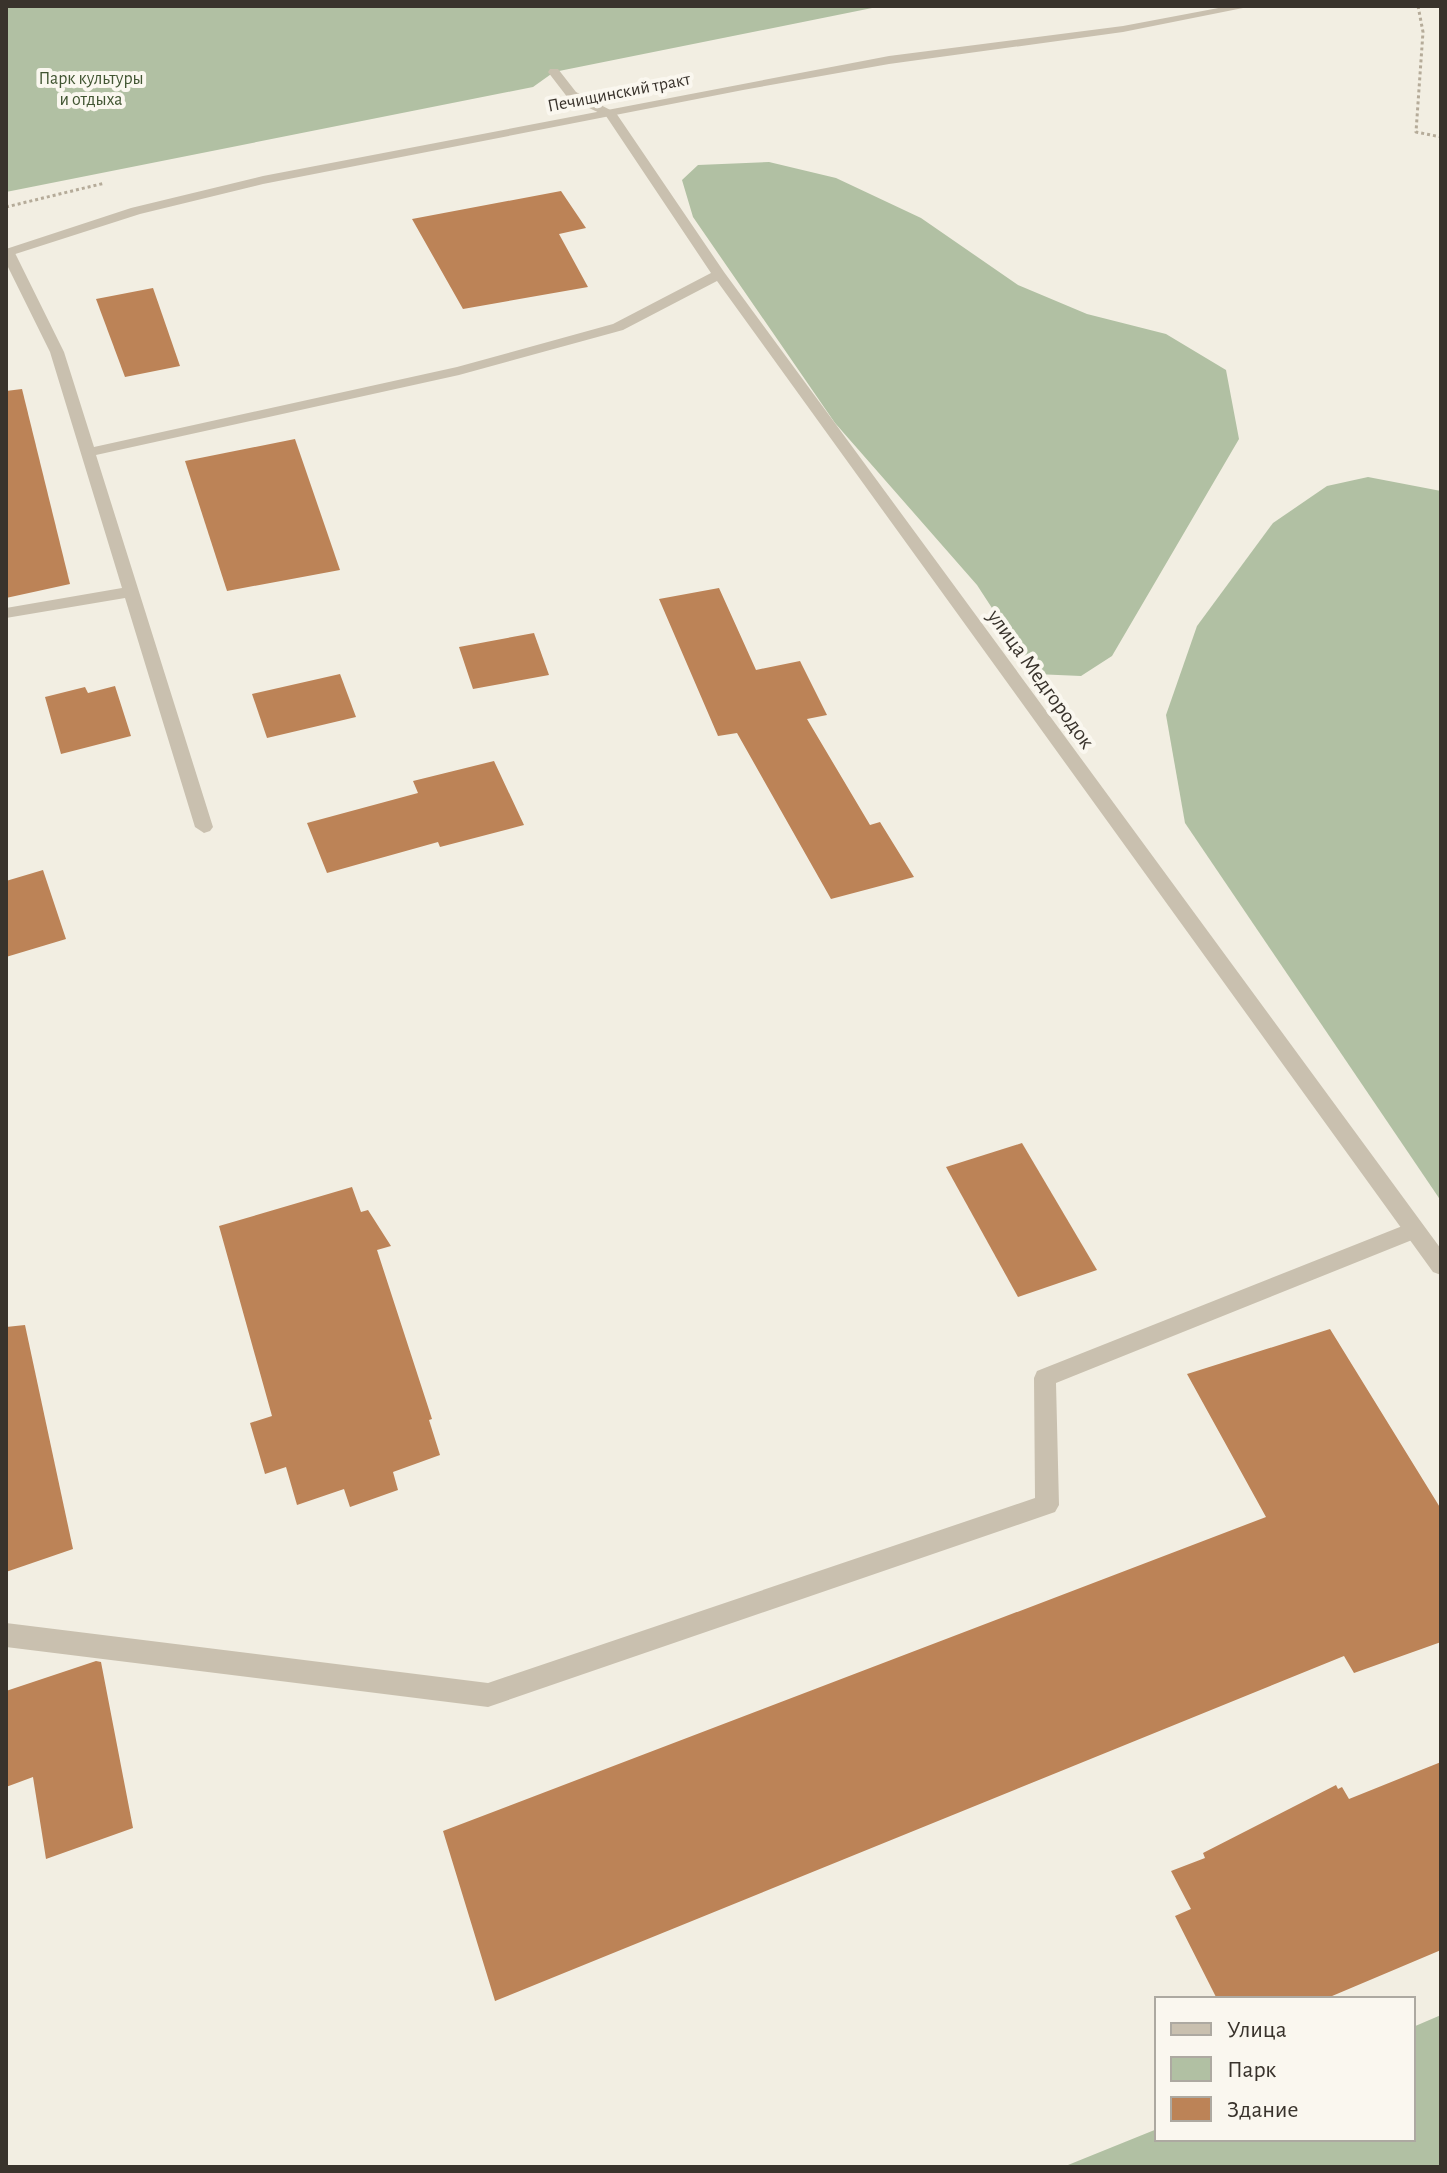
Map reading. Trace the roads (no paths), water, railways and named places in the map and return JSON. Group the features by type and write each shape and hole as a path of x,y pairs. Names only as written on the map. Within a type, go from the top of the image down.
{"street":[{"name":"Печищинский тракт","path":"7,253 136,211 263,180 889,60 1123,29 1247,6"},
{"path":"554,72 572,95 610,113"},
{"name":"улица Медгородок","path":"610,113 719,274 1441,1266"},
{"path":"7,253 57,352 204,827"},
{"path":"86,453 459,371 618,327 719,274"},
{"path":"6,613 129,592"},
{"path":"6,1635 488,1695 1047,1505 1045,1378 1415,1230"}],"park label":[{"name":"Парк культуры и отдыха","path":"91,89"}]}
